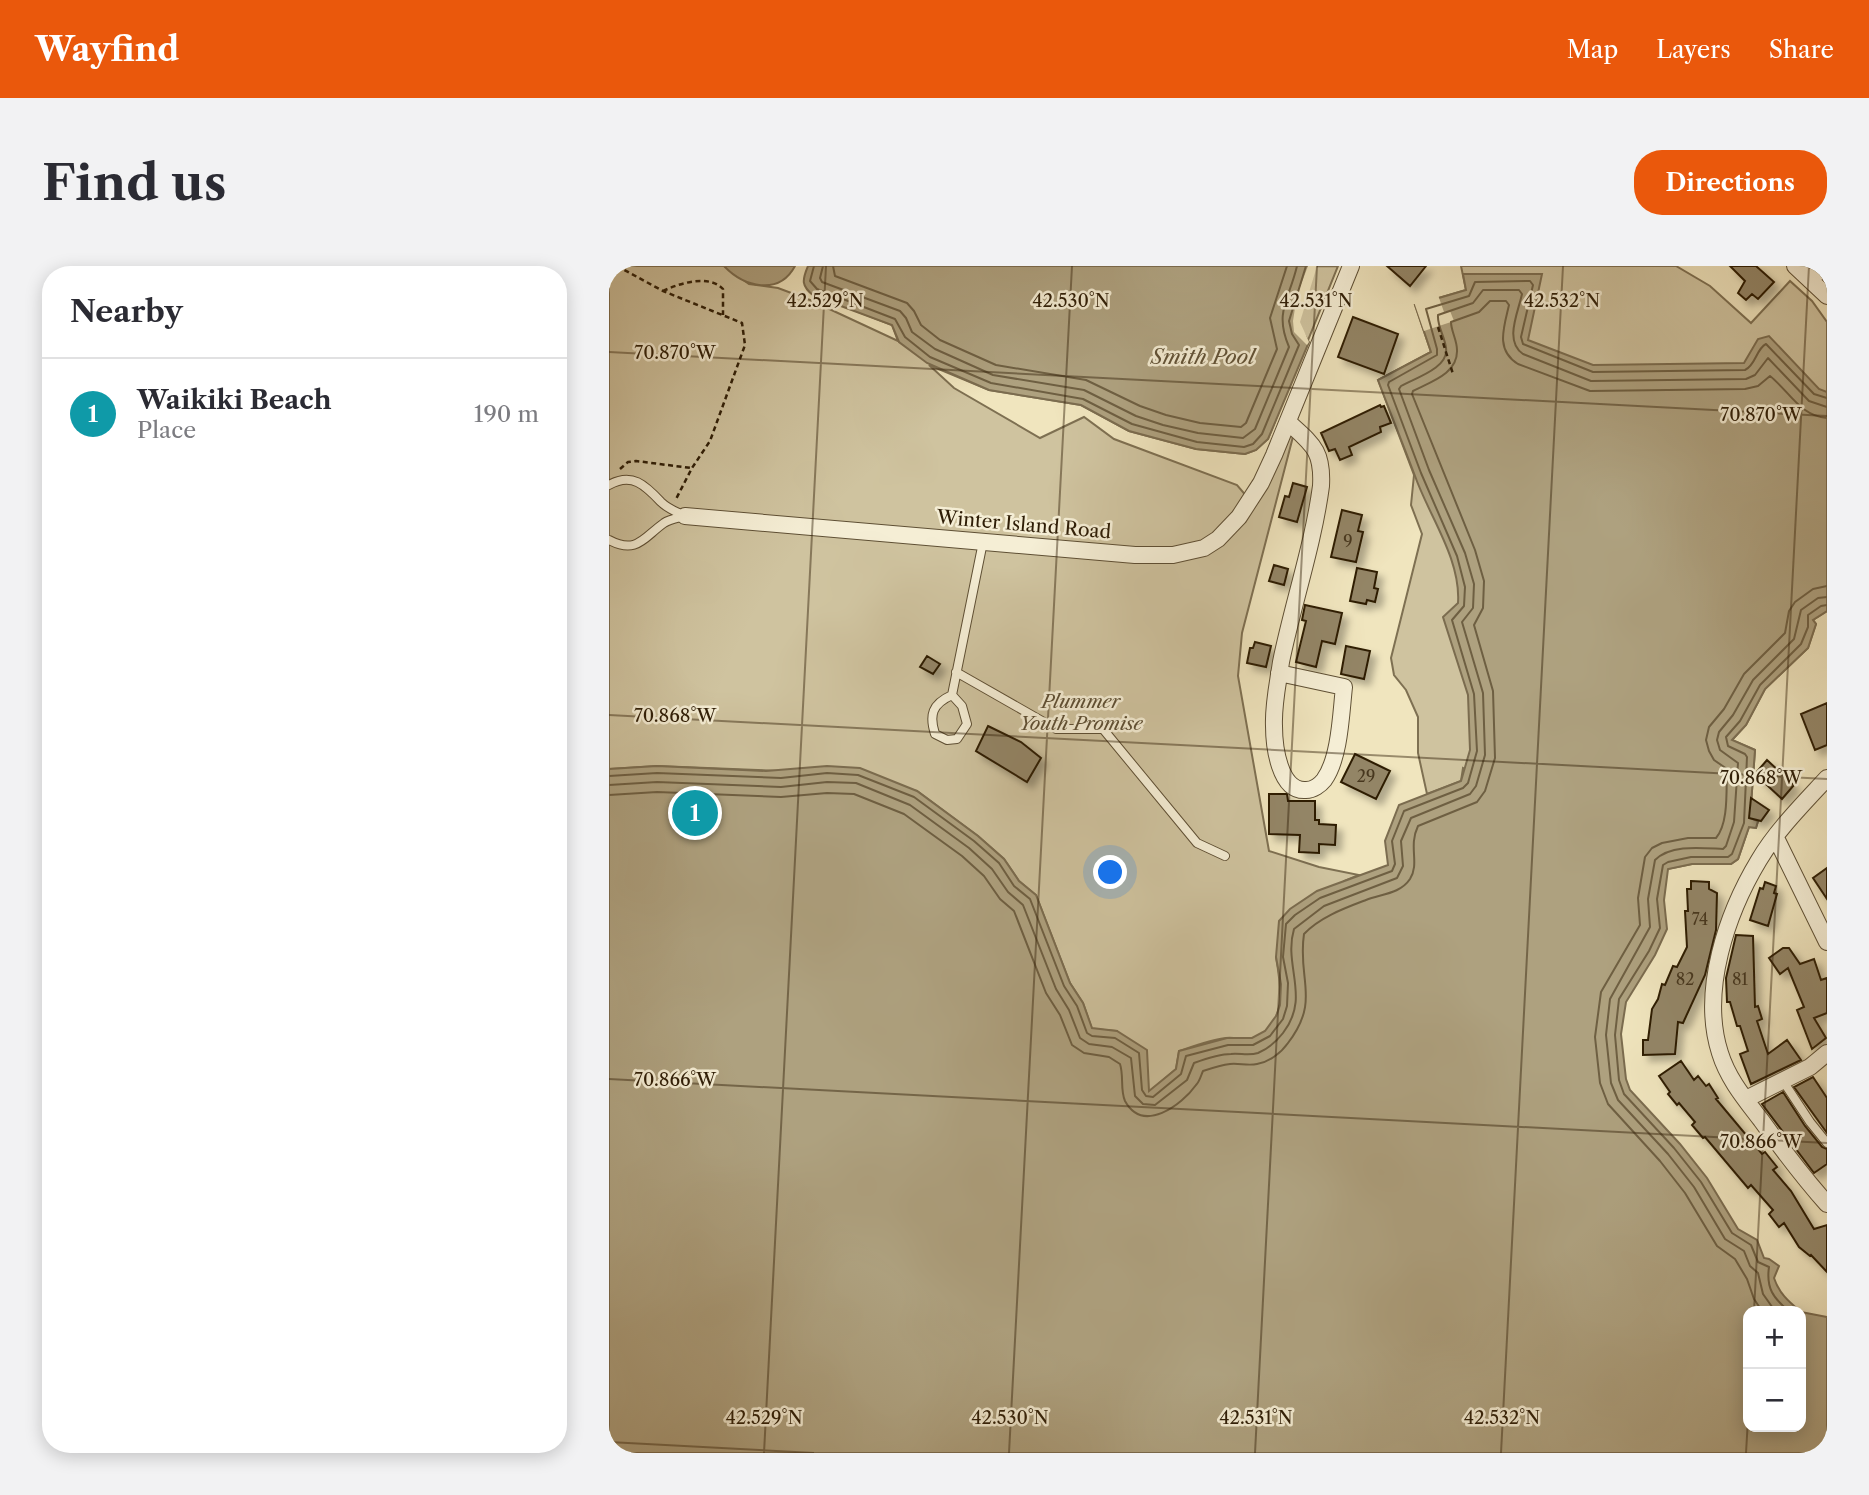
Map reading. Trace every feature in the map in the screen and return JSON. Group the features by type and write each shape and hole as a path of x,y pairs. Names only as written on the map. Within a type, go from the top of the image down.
{"street":[{"name":"Winter Island Road","path":"679,513 1136,555 1173,555 1204,548 1218,539 1240,517 1261,483 1351,266"},
{"path":"1795,266 1827,296"},
{"path":"1810,281 1823,266"},
{"path":"1279,673 1344,687 1333,758 1323,781 1313,789 1303,791 1293,787 1285,777 1275,742 1273,723 1279,673 1319,502 1322,478 1315,446 1288,422"},
{"path":"1826,1201 1808,1185 1734,1086 1720,1052 1713,1011 1722,950 1737,903 1760,857 1790,817 1827,778"},
{"path":"1776,838 1827,942"},
{"path":"1746,1099 1810,1067 1827,1053"}],"lane":[{"path":"609,540 622,545 644,541 679,513 644,484 634,480 622,480 610,484"},
{"path":"952,695 983,542"},
{"path":"956,672 1056,729 1103,729 1197,843 1225,856"},
{"path":"952,695 962,706 967,724 957,739 947,740 935,734 931,722 933,709 941,700 952,695"},
{"path":"1783,1082 1827,1143"}],"path":[{"path":"617,266 663,290 742,323 745,345 710,441 677,495 679,513"},
{"path":"663,290 686,283 717,283 723,289 723,315"},
{"path":"1438,327 1453,374"},
{"path":"610,484 617,471 628,462 692,468"}],"green space":[{"name":"Plummer Youth Promise","path":"609,266 724,266 749,284 778,288 810,300 898,341 892,325 812,294 821,269 1338,266 1268,439 1256,450 1245,454 1196,449 1129,431 1081,405 989,390 929,365 954,388 1040,438 1084,417 1114,439 1237,485 1248,498 1274,455 1295,429 1242,633 1238,676 1269,851 1319,867 1359,875 1344,881 1276,957 1279,1004 1272,1025 1264,1033 1250,1039 1214,1040 1179,1051 1176,1069 1149,1092 1117,1031 1092,1029 1083,1003 1070,983 1036,895 1019,881 1004,859 978,836 917,791 781,771 657,766 609,769"},
{"path":"1461,266 1676,266 1710,286 1751,323 1790,281 1812,301 1827,322 1827,611 1813,620 1816,624 1808,648 1765,689 1746,725 1732,740 1755,750 1750,818 1758,821 1756,828 1749,827 1738,859 1731,864 1692,864 1668,869 1463,768 1461,781 1427,794 1418,753 1418,717 1406,690 1394,675 1391,658 1422,534 1411,505 1414,475 1378,380 1431,352 1415,305 1466,290"}],"water":[{"path":"724,266 795,266 780,282 761,285 741,279"},
{"name":"Smith Pool","path":"808,266 1314,266 1296,322 1309,342 1268,439 1256,450 1245,454 1196,449 1129,431 1081,405 989,390 927,363 899,342 892,325 814,296 804,282"},
{"path":"1463,274 1542,274 1528,340 1593,365 1744,363 1758,339 1769,336 1819,389 1827,392 1827,611 1813,620 1816,624 1808,648 1765,689 1746,725 1732,740 1755,750 1750,818 1758,821 1756,828 1749,827 1738,859 1731,864 1692,864 1668,869 1664,900 1667,929 1655,955 1626,1002 1621,1034 1626,1079 1630,1090 1707,1178 1738,1229 1757,1240 1764,1258 1779,1266 1774,1278 1784,1296 1795,1306 1743,1306 1743,1432 1806,1432 1806,1313 1827,1317 1827,1453 609,1453 609,769 657,766 766,771 827,766 860,768 917,791 978,836 1004,859 1019,881 1036,895 1070,983 1083,1003 1092,1028 1117,1031 1147,1050 1149,1091 1176,1069 1179,1051 1227,1038 1252,1038 1265,1031 1280,1005 1281,984 1276,957 1279,921 1290,909 1317,891 1388,865 1385,841 1399,805 1461,781 1470,750 1468,695 1443,617 1458,603 1455,570 1378,380 1431,352 1415,305 1466,290"}],"pier":[{"path":"1308,266 1317,266 1300,322 1309,342 1307,345 1294,332 1293,321 1297,295"},
{"path":"1438,295 1444,312 1450,311 1454,321 1424,331 1414,302"}],"building":[{"path":"1387,266 1426,266 1410,286"},
{"path":"1730,266 1756,266 1774,282 1758,299 1752,294 1746,300 1738,293 1745,281"},
{"path":"1353,317 1398,334 1384,374 1338,357"},
{"path":"1380,405 1384,406 1391,423 1380,427 1381,432 1349,447 1352,455 1340,460 1335,449 1329,451 1321,433"},
{"path":"1293,483 1307,487 1297,522 1279,517 1285,496 1289,497"},
{"path":"1342,510 1362,515 1358,531 1363,532 1356,562 1331,557"},
{"path":"1274,565 1288,569 1284,585 1269,581"},
{"path":"1357,568 1377,572 1374,588 1378,589 1375,602 1367,600 1366,604 1350,601"},
{"path":"1305,605 1342,613 1335,644 1322,641 1316,667 1296,662 1306,621 1302,620"},
{"path":"1255,642 1271,646 1266,667 1247,663 1250,648 1253,648"},
{"path":"1346,646 1370,651 1364,679 1341,674"},
{"path":"927,656 940,664 933,674 920,667"},
{"path":"1827,703 1827,745 1815,750 1801,714"},
{"path":"988,726 1021,742 1041,758 1027,782 976,751"},
{"path":"1355,754 1390,771 1376,799 1341,782"},
{"path":"1767,760 1794,785 1782,799 1755,774"},
{"path":"1269,794 1287,794 1288,801 1315,801 1315,820 1319,820 1319,824 1336,825 1335,845 1319,844 1319,853 1299,852 1300,835 1269,834"},
{"path":"1751,798 1769,810 1761,821 1749,818"},
{"path":"1827,868 1827,899 1813,878"},
{"path":"1691,881 1709,882 1709,889 1717,893 1716,930 1705,975 1683,1023 1678,1022 1675,1054 1643,1055 1643,1040 1648,1040 1652,1009 1662,984 1665,985 1673,966 1677,967 1687,947 1685,911 1688,911 1687,889 1691,889"},
{"path":"1765,882 1776,886 1774,893 1777,894 1768,926 1750,920 1760,888 1763,889"},
{"path":"1736,935 1753,936 1755,1007 1758,1006 1762,1019 1757,1021 1768,1054 1787,1040 1801,1060 1751,1084 1740,1054 1748,1051 1730,1002 1727,1002 1726,978"},
{"path":"1783,948 1789,948 1800,964 1814,959 1821,980 1827,978 1827,1013 1814,1018 1826,1038 1812,1049 1797,1010 1804,1007 1788,968 1780,974 1769,958"},
{"path":"1681,1061 1694,1080 1698,1076 1706,1086 1709,1084 1718,1098 1716,1099 1762,1154 1765,1152 1777,1167 1773,1170 1791,1191 1814,1229 1827,1225 1827,1272 1799,1247 1784,1223 1779,1227 1769,1214 1773,1210 1751,1185 1748,1188 1692,1125 1695,1122 1679,1103 1677,1105 1668,1094 1670,1092 1659,1076"},
{"path":"1813,1077 1827,1098 1827,1133 1794,1087"},
{"path":"1783,1092 1805,1126 1822,1147 1827,1149 1827,1164 1814,1173 1762,1104"}],"place":[{"name":"Waikiki Beach","path":"695,813"}]}
